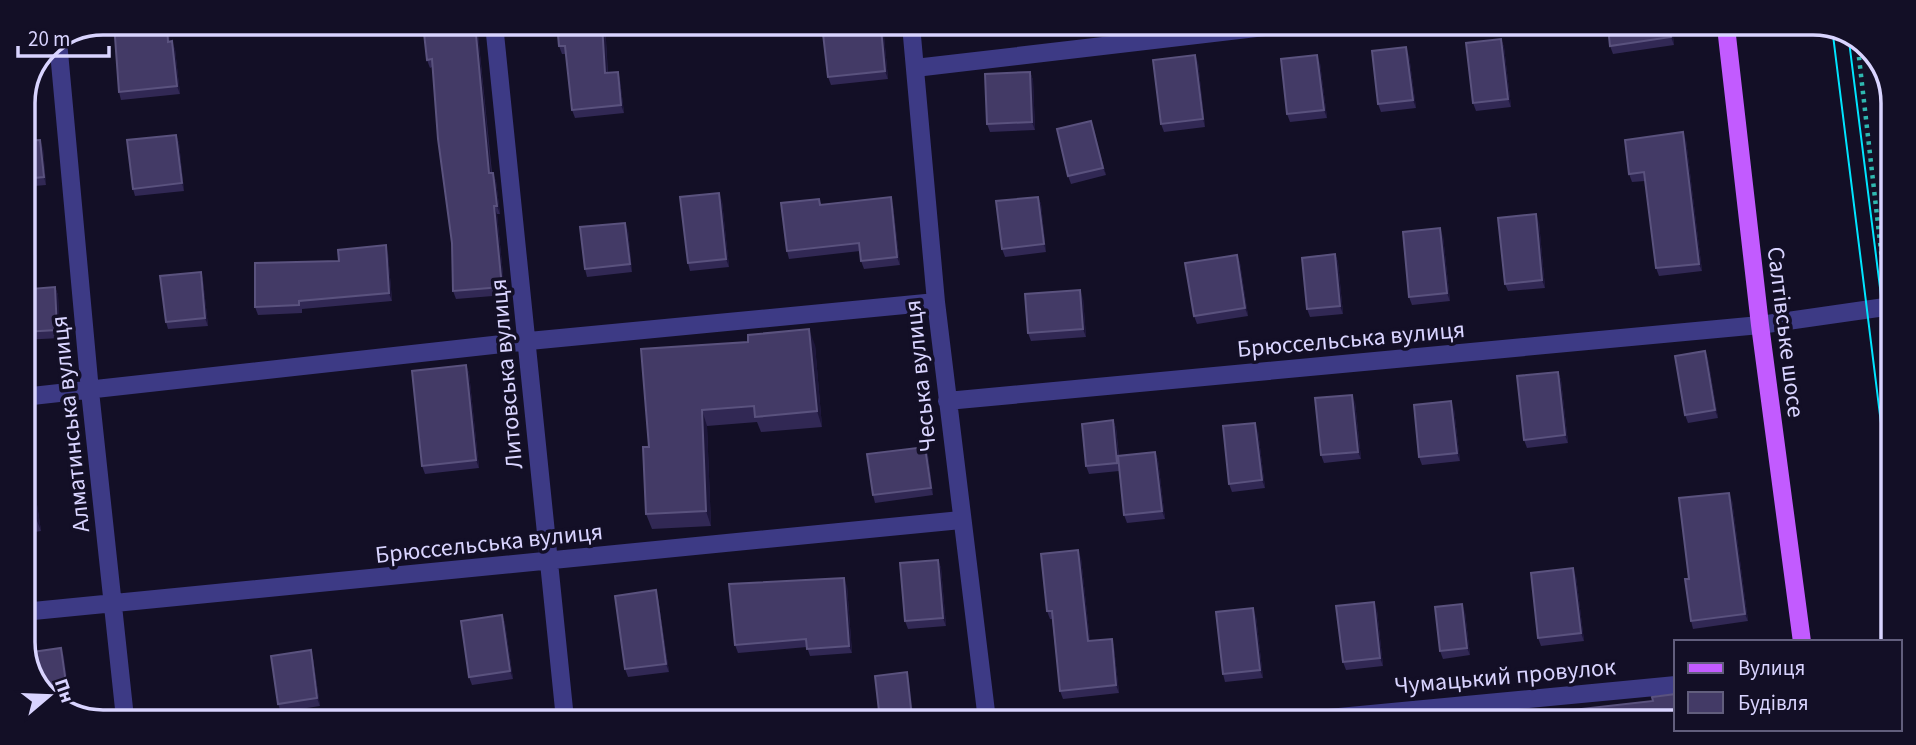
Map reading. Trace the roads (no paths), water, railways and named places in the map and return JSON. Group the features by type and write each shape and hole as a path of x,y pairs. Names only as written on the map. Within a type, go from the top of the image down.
{"main road":[{"name":"Салтівське шосе","path":"1727,35 1760,325 1802,640"}],"street":[{"name":"Литовська вулиця","path":"496,35 564,710"},
{"name":"Чеська вулиця","path":"912,35 936,302 986,710"},
{"path":"915,68 1197,35"},
{"name":"Алматинська вулиця","path":"59,51 90,391 124,710"},
{"path":"35,396 528,341 936,302"},
{"name":"Брюссельська вулиця","path":"947,401 1760,325 1881,307"},
{"name":"Брюссельська вулиця","path":"35,611 961,520"},
{"name":"Чумацький провулок","path":"1413,710 1674,685"}],"tram line":[{"path":"1833,39 1881,423"},
{"path":"1850,45 1881,295"}]}
